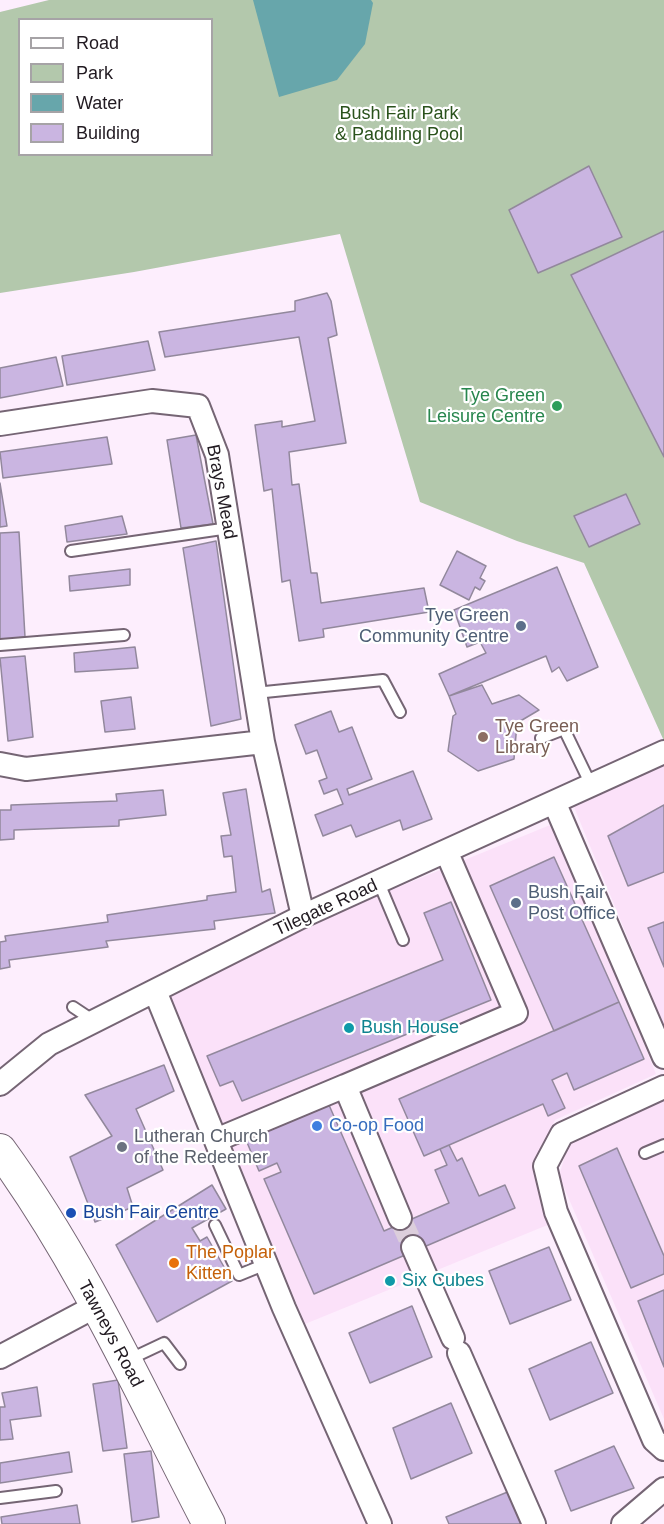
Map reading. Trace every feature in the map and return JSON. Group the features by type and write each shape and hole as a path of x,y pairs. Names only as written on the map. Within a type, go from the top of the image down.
{"street":[{"name":"Brays Mead","path":"0,424 152,401 198,406 217,455 263,742 303,916"},
{"path":"0,764 26,769 263,742"},
{"name":"Tilegate Road","path":"0,1084 49,1044 303,916 555,804 664,752"},
{"path":"555,804 664,1057"},
{"path":"216,1140 516,1013 447,853"},
{"path":"155,992 267,1264 282,1322 380,1524"},
{"path":"345,1086 400,1218"},
{"path":"664,1087 562,1134 545,1166 556,1212 654,1440 664,1449"},
{"name":"Tawneys Road","path":"0,1150 39,1204 96,1306 208,1524"},
{"path":"413,1247 534,1524"},
{"path":"0,1357 96,1306"},
{"path":"623,1524 664,1488"}],"lane":[{"path":"71,551 229,528"},
{"path":"0,645 124,635"},
{"path":"255,693 383,680 400,712"},
{"path":"541,738 564,729 592,786"},
{"path":"379,883 403,940"},
{"path":"73,1007 95,1021"},
{"path":"645,1153 664,1145"},
{"path":"214,1225 239,1275 267,1264"},
{"path":"125,1362 164,1343 180,1364"},
{"path":"0,1498 56,1491"}],"shaded area":[{"path":"664,765 664,1026 574,807"},
{"path":"555,823 656,1074 555,1120 536,1163 550,1224 305,1324 169,995 313,922"},
{"path":"664,1100 664,1419 559,1176 569,1142"}],"green space":[{"name":"Bush Fair Park & Paddling Pool","path":"49,0 664,0 664,741 584,563 517,541 420,502 340,234 134,272 0,293 0,12"}],"water":[{"path":"253,0 371,0 373,3 365,44 337,80 279,97"}],"building":[{"path":"589,166 622,237 538,273 509,210"},
{"path":"664,231 664,457 571,275"},
{"path":"327,293 331,301 337,335 328,338 346,443 289,452 292,485 299,484 311,573 317,573 321,603 424,588 429,612 323,629 324,637 299,641 290,580 282,582 272,489 264,491 255,425 282,421 282,427 315,421 299,337 165,357 159,332 295,311 295,301"},
{"path":"148,341 155,370 67,385 62,356"},
{"path":"56,357 63,386 0,398 0,368"},
{"path":"196,435 213,524 181,528 167,440"},
{"path":"107,437 112,464 3,478 0,452"},
{"path":"0,483 7,526 0,527"},
{"path":"626,494 640,524 589,547 574,516"},
{"path":"122,516 127,534 67,542 65,526"},
{"path":"19,532 25,637 0,640 0,533"},
{"path":"216,541 241,719 211,726 183,548"},
{"path":"457,551 486,566 480,578 485,581 480,590 475,587 469,600 440,585"},
{"name":"Tye Green Community Centre","path":"557,567 598,667 567,681 559,667 552,672 546,656 449,696 439,674 486,653 480,642 467,647 454,610"},
{"path":"130,569 130,585 70,591 69,576"},
{"path":"135,647 138,668 75,672 74,653"},
{"path":"25,656 33,737 8,741 0,658"},
{"name":"Tye Green Library","path":"482,685 492,704 519,695 539,710 517,723 514,759 478,771 448,751 453,716 456,714 449,696"},
{"path":"131,697 135,729 105,732 101,701"},
{"path":"331,711 339,732 352,727 372,779 347,789 349,795 413,771 432,819 403,830 400,820 356,837 351,825 323,836 315,815 343,804 337,789 324,794 319,781 327,778 317,750 306,754 295,725"},
{"path":"246,789 262,892 270,889 275,913 214,921 215,929 106,941 108,947 9,960 10,967 0,969 0,942 6,941 5,936 108,922 107,915 207,900 207,896 236,892 232,856 224,857 221,836 231,835 223,793"},
{"path":"163,790 166,815 119,820 119,826 14,830 14,839 0,840 0,810 11,810 11,805 117,801 116,794"},
{"path":"664,805 664,872 628,886 608,836"},
{"path":"554,857 619,1002 554,1031 490,886"},
{"name":"Bush House","path":"451,902 491,1000 242,1101 233,1081 220,1086 207,1056 443,960 424,913"},
{"path":"664,922 664,967 648,928"},
{"path":"619,1002 644,1059 574,1090 567,1073 552,1080 565,1108 548,1116 543,1104 424,1156 399,1099"},
{"name":"Lutheran Church of the Redeemer","path":"164,1065 174,1091 136,1109 163,1170 127,1188 133,1207 95,1222 70,1157 112,1136 85,1095"},
{"path":"329,1105 384,1231 449,1203 435,1170 447,1165 440,1149 449,1145 457,1161 462,1158 479,1196 505,1185 515,1208 314,1294 264,1179 281,1172 277,1163 259,1171 246,1140"},
{"path":"617,1148 664,1256 664,1274 631,1288 579,1166"},
{"name":"The Poplar Kitten","path":"212,1185 226,1209 192,1228 200,1241 207,1237 232,1281 157,1322 116,1245"},
{"path":"549,1247 571,1300 510,1324 489,1271"},
{"path":"664,1290 664,1367 638,1301"},
{"path":"412,1306 432,1357 370,1383 349,1333"},
{"path":"591,1342 613,1393 550,1420 529,1369"},
{"path":"118,1380 127,1448 103,1451 93,1384"},
{"path":"37,1387 41,1416 10,1420 13,1439 0,1440 0,1407 5,1407 2,1393"},
{"path":"451,1403 472,1453 411,1479 393,1428"},
{"path":"614,1446 634,1488 571,1511 555,1471"},
{"path":"151,1451 159,1517 132,1522 124,1454"},
{"path":"69,1452 72,1472 0,1483 0,1463"},
{"path":"510,1491 525,1524 449,1524 446,1517"},
{"path":"77,1505 80,1524 2,1524 1,1517"}],"tunnel":[{"path":"400,1218 413,1247"}],"place":[{"name":"Tye Green Leisure Centre","path":"557,406"},
{"name":"Tye Green Community Centre","path":"521,626"},
{"name":"Tye Green Library","path":"483,737"},
{"name":"Bush Fair Post Office","path":"516,903"},
{"name":"Bush House","path":"349,1028"},
{"name":"Co-op Food","path":"317,1126"},
{"name":"Lutheran Church of the Redeemer","path":"122,1147"},
{"name":"Bush Fair Centre","path":"71,1213"},
{"name":"The Poplar Kitten","path":"174,1263"},
{"name":"Six Cubes","path":"390,1281"}]}
